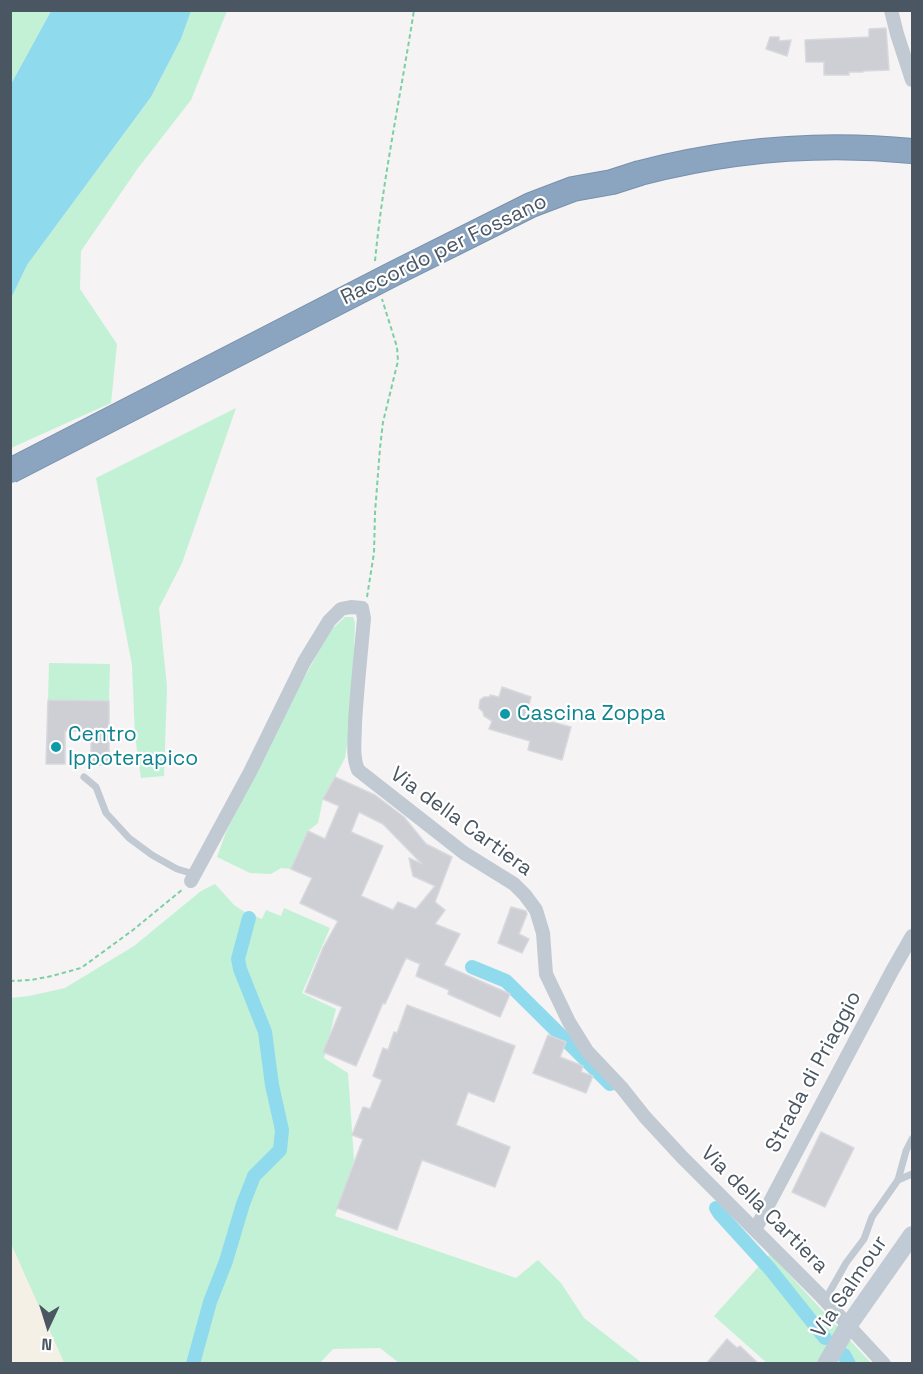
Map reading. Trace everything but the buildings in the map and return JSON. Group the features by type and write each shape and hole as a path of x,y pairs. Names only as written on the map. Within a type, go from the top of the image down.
{"highway":[{"name":"Raccordo per Fossano","path":"10,471 393,274 531,205 573,189 612,182 666,167 760,152 838,148 912,151"}],"main road":[{"name":"Via Salmour","path":"826,1364 848,1326 912,1235"}],"street":[{"path":"891,10 912,80"},
{"path":"192,878 250,772 304,662 329,621 341,609 362,608"},
{"name":"Via della Cartiera","path":"362,608 364,618 354,741 355,762 358,770 464,853 514,884 525,895 536,910 543,933 546,974 569,1022 587,1051 682,1157 825,1300 884,1364"},
{"name":"Strada di Priaggio","path":"755,1230 891,971 912,936"}],"lane":[{"path":"84,777 96,787 105,813 129,838 152,855 192,878"},
{"path":"825,1300 846,1263 864,1239 872,1217 898,1180 906,1151 912,1139"},
{"path":"898,1180 912,1174"}],"path":[{"path":"374,268 414,10"},
{"path":"362,608 368,596 374,553 383,422 398,362 397,347 380,292"},
{"path":"10,981 31,980 81,968 176,896 192,878"}],"green space":[{"path":"11,11 51,11 11,84"},
{"path":"191,11 227,11 191,100 138,168 81,251 80,289 117,344 111,403 11,448 10,298 27,265 151,97 181,39"},
{"path":"236,408 182,563 159,608 167,687 164,776 141,778 135,736 132,665 96,478"},
{"path":"345,617 353,617 355,623 352,714 345,758 323,799 318,823 308,831 291,869 281,868 271,874 250,873 217,857 226,832 289,705 330,631"},
{"path":"49,663 110,664 109,701 48,700"},
{"path":"215,884 234,905 262,919 266,910 281,916 284,908 330,928 302,993 336,1009 324,1058 348,1073 354,1160 335,1216 516,1278 538,1260 561,1283 584,1318 642,1363 399,1363 380,1348 333,1349 319,1364 64,1363 11,1244 10,998 65,988 134,946 201,891"},
{"path":"770,1254 871,1363 767,1363 714,1316"}],"sand":[{"path":"11,1244 64,1363 11,1363"}],"water":[{"path":"51,11 191,11 181,39 151,97 27,265 11,298 11,84"}],"waterway":[{"path":"193,1364 210,1302 254,1176 280,1150 282,1130 272,1085 265,1032 238,959 249,918"},
{"path":"472,967 506,981 610,1084"},
{"path":"716,1208 770,1269 825,1338"},
{"path":"844,1355 849,1364"}],"place":[{"name":"Cascina Zoppa","path":"505,714"},
{"name":"Centro Ippoterapico","path":"56,747"}]}
